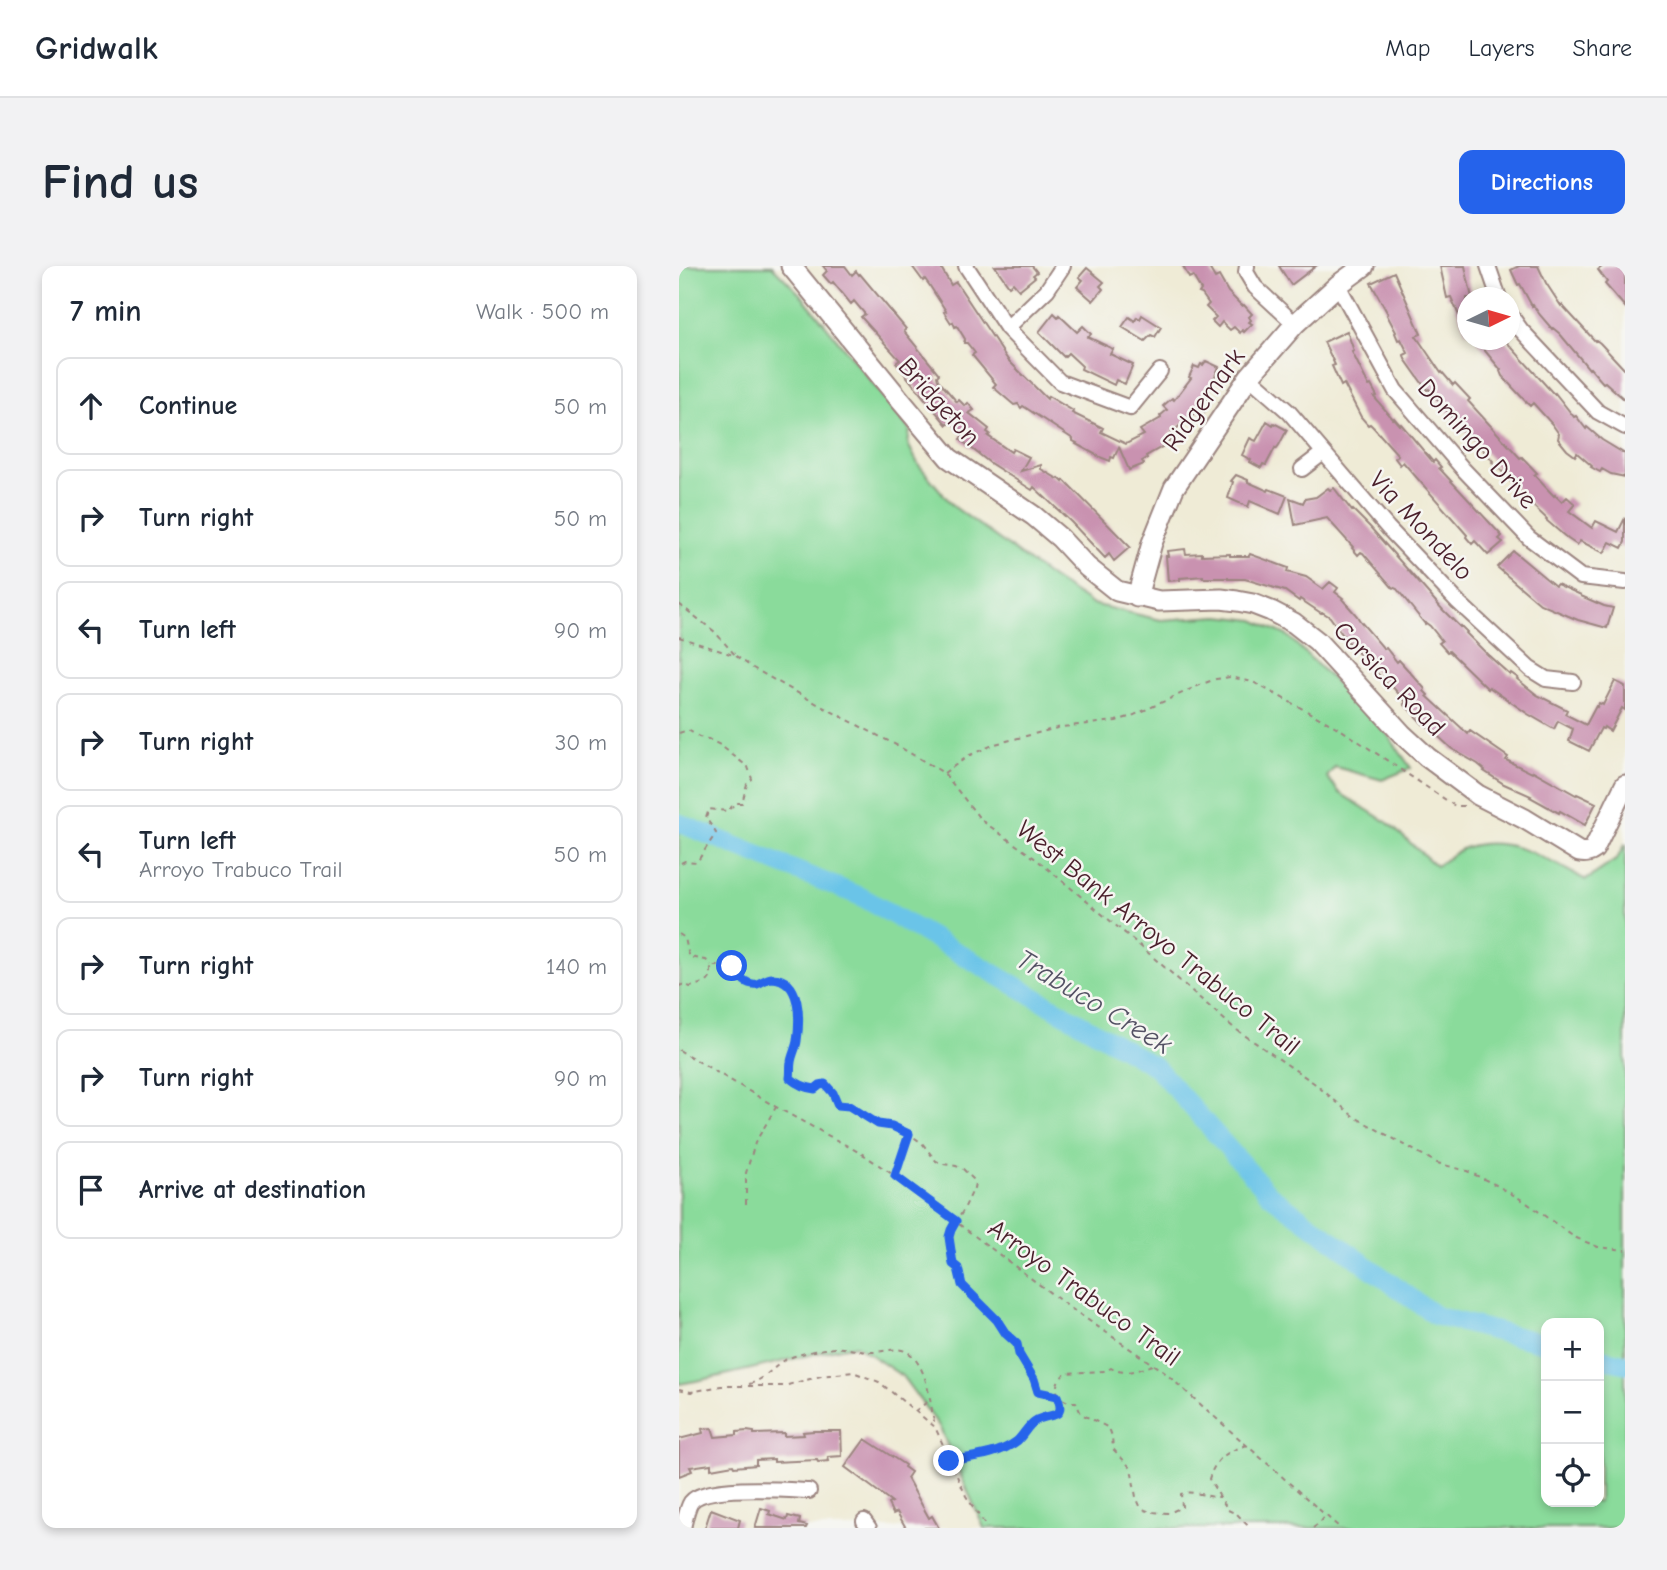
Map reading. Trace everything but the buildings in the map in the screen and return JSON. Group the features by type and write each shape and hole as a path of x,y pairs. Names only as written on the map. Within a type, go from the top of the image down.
{"street":[{"name":"Bridgeton","path":"792,266 949,458 1034,516 1060,538 1087,567 1118,591 1137,597"},
{"path":"966,266 1007,328 1061,382 1130,408 1160,371"},
{"path":"1007,328 1047,289 1063,266"},
{"path":"1247,266 1246,272 1255,287 1295,324"},
{"name":"Ridgemark","path":"1137,597 1152,542 1174,488 1249,377 1295,324 1338,285 1364,266"},
{"path":"1488,266 1495,287"},
{"name":"Domingo Drive","path":"1338,285 1395,390 1463,469 1529,538 1581,577 1625,582"},
{"path":"1520,328 1598,412 1625,427"},
{"name":"Via Mondelo","path":"1249,377 1289,412 1397,538 1458,602 1530,669 1546,679 1573,682"},
{"path":"1302,469 1323,453"},
{"name":"Corsica Road","path":"1137,597 1159,601 1237,601 1271,611 1294,624 1325,648 1402,734 1427,757 1478,795 1525,819 1575,850 1585,853 1594,849 1625,785"},
{"path":"683,1528 691,1502 700,1496 760,1488 809,1491"}],"path":[{"path":"679,604 715,632 736,656"},
{"name":"West Bank Arroyo Trabuco Trail","path":"679,637 736,656 944,773 981,820 1036,859 1234,1028 1314,1083 1353,1116 1437,1163 1467,1171 1496,1185 1524,1201 1574,1237 1598,1247 1625,1250"},
{"path":"944,773 970,755 995,744 1061,727 1121,719 1202,684 1230,677 1253,682 1340,729 1455,807 1469,806 1478,795"},
{"path":"679,733 688,730 720,745 748,767 752,779 747,784 742,803 736,803 727,811 709,809 706,818 716,833 697,862 679,864"},
{"path":"679,934 685,938 690,957 706,960 711,966 711,977 707,982 690,987 685,984 679,986"},
{"path":"711,966 732,966 741,979 749,983 757,984 771,978 790,986 795,993 799,1014 790,1078 796,1083 815,1089 825,1084 838,1105 849,1106 878,1124 892,1126 909,1134 922,1143 936,1161 963,1169 973,1179 974,1188 949,1237 953,1264 958,1268 962,1285 1017,1344 1019,1354 1034,1379 1038,1392 1076,1402 1081,1414 1109,1428 1113,1449 1131,1468 1140,1506 1145,1510 1169,1513 1182,1507 1181,1494 1185,1492 1220,1497"},
{"name":"Arroyo Trabuco Trail","path":"679,1050 863,1154 895,1176 1069,1307 1153,1364 1340,1528"},
{"path":"746,1204 746,1173 755,1143 776,1107"},
{"path":"895,1176 909,1134"},
{"path":"679,1389 691,1392 752,1384 786,1360 805,1354 838,1348 866,1353 899,1348 915,1359 926,1382 935,1427 949,1461 966,1496 987,1528"},
{"path":"949,1461 998,1450 1022,1437 1037,1420 1057,1414 1061,1406 1057,1396 1057,1383 1065,1373 1105,1371 1111,1368 1119,1373 1138,1371 1153,1364"},
{"path":"742,1385 784,1386 821,1376 853,1372 879,1382 935,1427"},
{"path":"914,1411 930,1401"},
{"path":"1247,1445 1220,1458 1209,1479 1228,1510 1237,1514 1250,1528"},
{"path":"1313,1528 1326,1515"}],"green space":[{"path":"679,266 772,266 803,297 910,430 908,444 918,464 953,506 1052,578 1092,604 1161,620 1219,616 1254,620 1288,636 1385,731 1411,768 1382,780 1335,767 1327,777 1340,793 1388,823 1436,866 1464,848 1496,844 1512,846 1542,857 1586,880 1617,859 1625,844 1625,1528 984,1528 939,1426 902,1376 856,1345 679,1384"}],"waterway":[{"name":"Trabuco Creek","path":"679,823 862,897 1156,1067 1270,1195 1436,1316 1541,1343"},
{"name":"Trabuco Creek","path":"1604,1359 1625,1364"}],"route":[{"path":"732,966 741,979 749,983 757,984 771,978 781,980 795,993 799,1024 790,1078 809,1088 815,1089 825,1084 838,1105 849,1106 878,1124 892,1126 909,1134 895,1176 956,1221 949,1237 950,1249 962,1285 1017,1344 1019,1354 1034,1379 1038,1392 1057,1396 1060,1411 1031,1424 1014,1443 998,1450 949,1461"}]}
